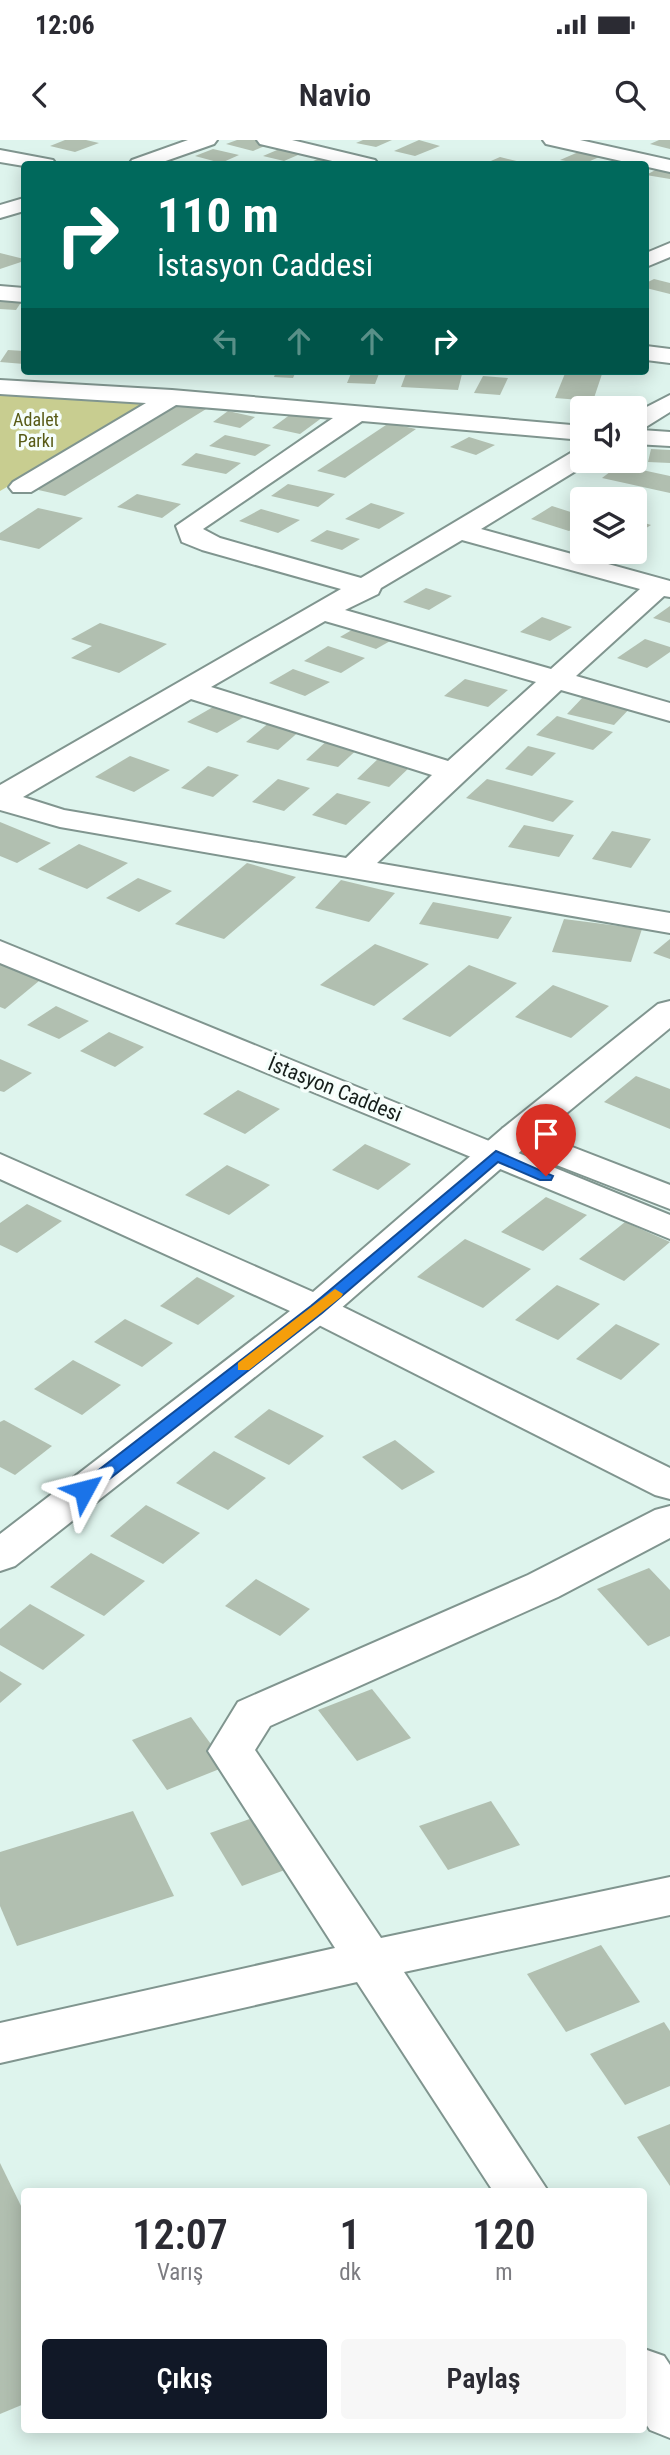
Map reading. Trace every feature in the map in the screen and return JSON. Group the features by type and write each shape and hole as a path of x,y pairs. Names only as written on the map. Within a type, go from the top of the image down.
{"street":[{"path":"148,161 207,140"},
{"path":"267,140 355,161"},
{"path":"553,140 648,161"},
{"path":"0,156 29,161"},
{"path":"649,161 670,166"},
{"path":"0,212 21,205"},
{"path":"649,258 666,240"},
{"path":"0,293 21,295"},
{"path":"649,353 670,356"},
{"path":"0,387 172,397 570,432"},
{"path":"22,487 172,397"},
{"path":"647,416 670,402"},
{"path":"356,414 189,526 191,536 211,544 368,588"},
{"path":"647,438 670,439"},
{"path":"0,799 187,689 368,588 570,464"},
{"path":"461,532 665,587"},
{"path":"352,870 453,772 555,679 665,587"},
{"path":"323,612 670,712"},
{"path":"187,689 453,772"},
{"path":"0,799 60,818 670,923"},
{"path":"0,925 506,1146 670,1198"},
{"name":"İstasyon Caddesi","path":"0,951 506,1146 670,1228"},
{"path":"0,1556 317,1309 506,1146 670,1012"},
{"path":"0,1165 317,1309 670,1485"},
{"path":"520,2188 231,1751 254,1714 543,1586 670,1520"},
{"path":"0,2043 368,1960 670,1896"},
{"path":"647,2378 670,2412"}],"green space":[{"name":"Adalet Parkı","path":"0,392 155,400 0,491"}],"building":[{"path":"65,140 99,143 75,152 50,146"},
{"path":"237,140 272,143 253,151 226,144"},
{"path":"363,140 392,140 376,147 356,143"},
{"path":"419,140 440,146 415,156 394,151"},
{"path":"659,140 670,140 670,149 650,144"},
{"path":"284,147 305,152 284,161 263,156"},
{"path":"213,149 239,155 226,161 195,156"},
{"path":"583,150 604,155 590,161 560,160"},
{"path":"325,156 346,161 313,161"},
{"path":"500,157 517,161 491,161"},
{"path":"663,166 670,168 670,179 649,176"},
{"path":"0,253 21,258 21,262 0,269"},
{"path":"654,279 670,283 670,294 649,289 649,282"},
{"path":"0,296 21,298 16,310 0,309"},
{"path":"8,350 21,351 21,364 0,362"},
{"path":"275,375 294,375 293,378 274,377"},
{"path":"350,375 378,375 375,384 347,383"},
{"path":"406,375 462,375 458,390 401,387"},
{"path":"564,375 602,375 595,396 570,396 570,399 555,398"},
{"path":"483,376 508,378 500,395 474,393"},
{"path":"181,399 211,406 65,496 34,489"},
{"path":"228,411 255,417 240,428 213,422"},
{"path":"295,411 323,417 300,434 272,428"},
{"path":"389,423 416,429 345,478 317,471"},
{"path":"225,435 271,445 255,456 209,446"},
{"path":"469,437 495,445 476,455 450,447"},
{"path":"651,449 670,450 670,463 648,462"},
{"path":"196,453 241,463 226,474 181,465"},
{"path":"647,471 670,476 670,493 647,487 602,478 609,473"},
{"path":"288,484 335,494 318,507 271,496"},
{"path":"137,494 181,504 162,518 117,507"},
{"path":"371,503 405,513 379,529 345,519"},
{"path":"552,506 570,512 570,530 569,531 531,519"},
{"path":"38,508 83,518 39,549 0,540 0,533"},
{"path":"261,509 300,520 278,533 239,521"},
{"path":"327,530 360,539 342,550 310,541"},
{"path":"426,588 452,596 429,610 403,602"},
{"path":"670,606 670,623 653,618"},
{"path":"542,617 572,627 550,641 520,632"},
{"path":"100,623 167,644 119,673 71,658 92,646 71,639"},
{"path":"362,624 399,636 376,649 340,637"},
{"path":"645,639 670,647 670,652 647,668 617,658"},
{"path":"328,646 365,658 341,673 304,661"},
{"path":"293,669 330,682 305,696 269,683"},
{"path":"465,679 508,690 488,707 444,696"},
{"path":"585,695 632,706 614,725 567,714"},
{"path":"220,703 249,714 217,733 187,722"},
{"path":"557,716 613,732 593,750 536,735"},
{"path":"271,721 302,729 278,750 246,742"},
{"path":"330,738 361,746 338,767 306,760"},
{"path":"528,746 556,753 532,776 505,769"},
{"path":"130,756 170,770 134,792 95,777"},
{"path":"380,757 412,765 389,787 357,779"},
{"path":"208,766 239,775 213,797 181,788"},
{"path":"278,779 310,788 284,811 252,802"},
{"path":"487,779 574,801 553,822 466,798"},
{"path":"337,793 371,802 346,825 312,815"},
{"path":"0,822 51,843 17,863 0,856"},
{"path":"524,825 574,835 559,857 508,847"},
{"path":"612,831 651,839 631,868 592,859"},
{"path":"79,844 128,863 87,889 38,869"},
{"path":"247,863 296,877 224,939 175,924"},
{"path":"138,878 172,891 139,912 106,898"},
{"path":"341,880 395,893 369,922 315,908"},
{"path":"433,902 512,917 498,939 419,924"},
{"path":"564,919 642,929 631,962 552,952"},
{"path":"670,939 670,959 653,953"},
{"path":"375,944 429,964 374,1006 320,985"},
{"path":"0,963 45,976 5,1009 0,1007"},
{"path":"469,965 517,983 450,1037 402,1019"},
{"path":"553,985 609,1006 571,1038 515,1017"},
{"path":"56,1006 89,1021 59,1039 27,1025"},
{"path":"109,1032 144,1047 115,1067 80,1051"},
{"path":"0,1059 32,1073 4,1092 0,1091"},
{"path":"636,1076 670,1089 670,1129 604,1102"},
{"path":"238,1090 280,1109 245,1134 203,1114"},
{"path":"365,1144 411,1164 378,1190 332,1170"},
{"path":"227,1165 270,1185 229,1215 185,1195"},
{"path":"546,1197 587,1215 543,1251 501,1232"},
{"path":"27,1204 62,1221 17,1253 0,1245 0,1223"},
{"path":"625,1222 670,1242 624,1281 579,1259"},
{"path":"465,1239 531,1269 483,1308 417,1277"},
{"path":"197,1277 235,1296 198,1325 160,1306"},
{"path":"557,1285 600,1304 558,1340 515,1320"},
{"path":"125,1319 173,1343 142,1367 94,1342"},
{"path":"616,1324 660,1344 621,1380 576,1359"},
{"path":"73,1360 121,1385 82,1415 34,1389"},
{"path":"269,1409 324,1436 289,1465 234,1437"},
{"path":"4,1420 52,1446 15,1475 0,1467 0,1422"},
{"path":"395,1440 435,1472 402,1490 362,1457"},
{"path":"214,1451 266,1478 228,1510 176,1483"},
{"path":"146,1505 200,1533 163,1564 110,1536"},
{"path":"91,1553 145,1581 104,1616 50,1587"},
{"path":"649,1568 670,1590 670,1636 648,1646 597,1589"},
{"path":"256,1579 310,1609 280,1636 225,1606"},
{"path":"30,1604 85,1635 43,1670 0,1645 0,1629"},
{"path":"0,1671 22,1684 0,1703"},
{"path":"372,1689 411,1738 357,1761 318,1710"},
{"path":"191,1717 227,1766 167,1790 132,1740"},
{"path":"491,1801 520,1845 448,1870 419,1826"},
{"path":"133,1811 174,1896 17,1946 0,1906 0,1852"},
{"path":"258,1816 290,1868 242,1886 210,1833"},
{"path":"601,1945 640,2002 566,2032 527,1974"},
{"path":"664,2022 670,2031 670,2086 625,2105 590,2054"},
{"path":"670,2124 670,2186 637,2137"},
{"path":"0,2163 21,2206 21,2405 0,2414"}],"slow traffic":[{"path":"244,1366 335,1294"}],"route":[{"path":"84,1490 317,1309 496,1156 546,1176"}]}
